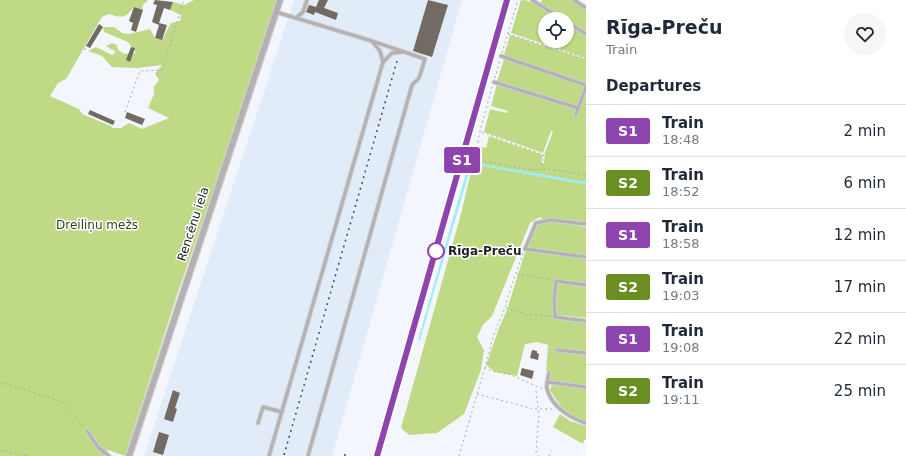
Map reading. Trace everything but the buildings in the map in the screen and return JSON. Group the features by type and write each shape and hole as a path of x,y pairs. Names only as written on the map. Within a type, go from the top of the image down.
{"street":[{"name":"Rencēnu iela","path":"129,456 280,0"}],"lane":[{"path":"296,18 303,12 307,0"},
{"path":"532,0 551,12"},
{"path":"574,0 586,8"},
{"path":"276,12 372,41 425,59 419,78 412,85 308,456"},
{"path":"574,26 586,34"},
{"path":"372,41 380,51 383,62"},
{"path":"269,456 383,62 392,53 402,51"},
{"path":"501,56 586,86 576,114"},
{"path":"494,82 578,108"},
{"path":"586,224 551,220 536,223 526,249 586,257"},
{"path":"586,285 556,281 554,301 555,317 586,321"},
{"path":"557,350 586,353"},
{"path":"549,373 547,389 555,403 560,409 574,419 586,423"},
{"path":"548,382 586,387"},
{"path":"258,424 263,407 282,412"},
{"path":"87,431 98,447 109,456"}],"path":[{"path":"125,112 140,71 162,70 184,0"},
{"path":"379,456 510,0"},
{"path":"518,0 507,33 494,82 481,132 477,155 483,161 532,170 551,169 586,175"},
{"path":"507,33 586,58"},
{"path":"481,132 544,155 542,165 544,169"},
{"path":"462,168 479,142"},
{"path":"459,456 486,367 494,334 506,308 508,296 521,258 526,249"},
{"path":"516,274 556,281"},
{"path":"506,308 525,314 546,314 555,317"},
{"path":"486,367 491,371 509,374 542,389 547,389"},
{"path":"0,382 63,402 87,431"},
{"path":"536,391 537,409 539,415 536,452 538,456"},
{"path":"477,394 537,409 560,409"},
{"path":"0,450 28,456"},
{"path":"550,456 552,451"}],"shaded area":[{"path":"294,0 462,0 332,456 144,456"}],"green space":[{"name":"Dreiliņu mežs","path":"0,0 148,0 142,6 143,10 134,7 126,16 120,17 109,14 102,17 66,79 58,83 50,96 79,109 82,114 111,126 112,128 121,128 129,123 142,129 169,118 148,108 154,94 154,87 159,80 155,74 162,65 137,68 112,67 102,56 88,51 96,47 112,55 116,52 106,46 112,43 117,45 118,50 124,54 136,53 128,42 104,32 103,27 114,27 122,33 129,34 150,29 155,38 162,40 171,23 180,21 181,15 170,10 173,2 184,5 194,0 279,0 178,292 125,456 108,450 104,456 0,456"},
{"path":"521,0 532,2 548,12 538,12 538,42 511,33"},
{"path":"542,0 571,0 586,10 586,32 574,25 574,12 553,12 540,4"},
{"path":"574,28 586,36 586,58 556,48 574,48"},
{"path":"510,35 538,44 538,48 551,48 586,59 586,83 504,55"},
{"path":"504,59 586,86 578,107 497,82"},
{"path":"497,84 577,109 575,115 577,116 586,93 586,222 578,222 580,226 586,227 586,283 571,281 567,284 586,286 586,318 561,315 560,319 586,323 586,352 556,349 558,351 586,355 586,385 549,380 551,372 546,371 548,345 537,342 525,344 517,376 495,372 486,365 507,310 524,255 537,224 542,218 540,217 530,223 492,316 483,325 477,337 484,350 481,370 464,414 437,433 409,435 401,428 461,214 477,146 486,148 489,136 543,155 541,161 544,164 545,152 553,132 551,131 543,153 484,132 490,109 507,113 508,111 491,106"},
{"path":"552,384 586,388 586,421 573,416 561,406 550,390"},
{"path":"560,414 570,421 586,426 586,440 584,440 583,444 553,427"}],"water":[{"path":"472,162 586,182 586,185 476,165 471,166 420,340 418,340 469,163"}],"railway":[{"path":"377,456 507,0"},
{"path":"284,455 397,61"}],"train":[{"name":"S1","path":"377,456 507,0"}],"place":[{"name":"Rīga-Preču","path":"436,251"}]}
